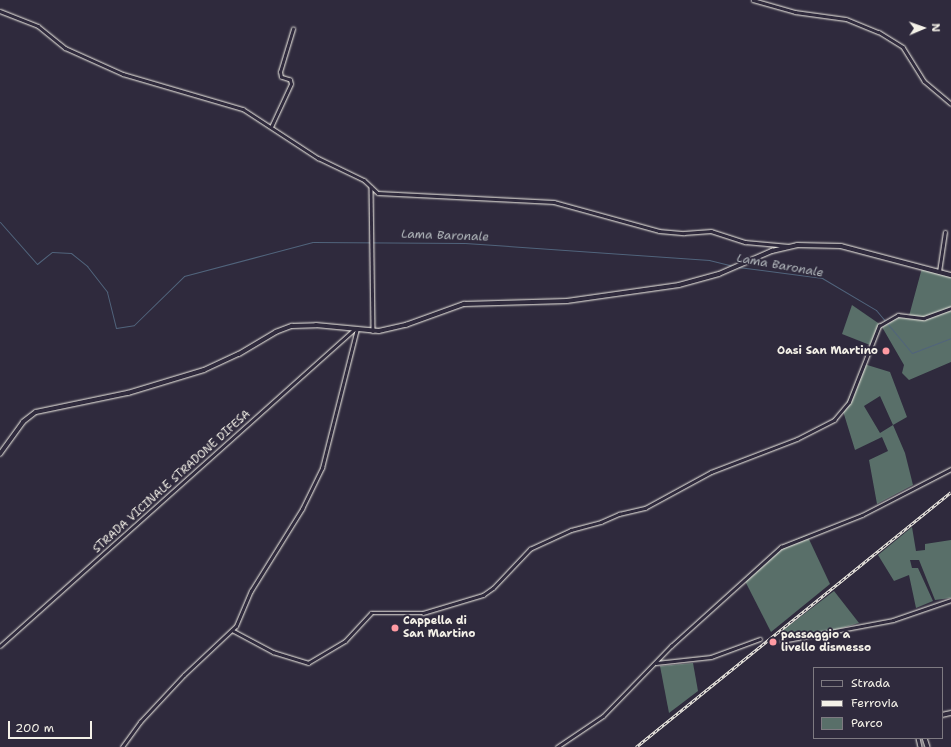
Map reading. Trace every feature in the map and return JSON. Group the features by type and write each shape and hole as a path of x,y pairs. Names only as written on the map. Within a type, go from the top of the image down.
{"main road":[{"path":"0,454 24,422 39,411 128,393 204,370 239,354 276,332 292,326 316,325 373,331 394,329 464,304 567,301 685,284 789,246 803,244 841,246 951,276"}],"street":[{"path":"753,0 795,12 846,19 879,32 902,47 924,81 951,104"},
{"path":"0,11 38,26 65,48 106,67 144,82 238,106 318,158 364,180 381,194 554,202 659,231 684,233 711,231 745,242 789,246"},
{"path":"271,127 291,84 290,80 281,77 280,72 293,29"},
{"path":"371,187 373,331"},
{"path":"939,272 946,232"},
{"path":"232,630 273,652 308,663 345,642 371,613 423,613 483,594 493,588 530,549 576,529 601,522 619,514 645,508 711,472 797,439 834,420 849,402 879,326 898,316 924,318 951,308"},
{"path":"122,747 184,675 232,630 238,622 251,591 302,509 322,468 356,329"},
{"name":"STRADA VICINALE STRADONE DIFESA","path":"0,646 356,329"},
{"path":"557,747 603,716 686,632 781,547 862,515 951,469"},
{"path":"782,641 893,620 951,600"},
{"path":"656,663 711,657 760,639"}],"green space":[{"path":"922,268 951,275 951,362 909,380 902,373 904,365 882,327 901,315 909,316"},
{"path":"852,305 881,325 870,345 842,334"},
{"path":"864,364 890,372 907,417 893,425 905,453 913,485 877,504 869,460 888,451 882,437 855,450 843,411","holes":["880,396 893,425 880,433 864,406"]},
{"path":"912,527 916,551 925,550 925,544 951,540 951,598 935,600 919,560 910,560 912,568 918,568 933,601 916,608 909,575 894,581 878,555"},
{"path":"807,535 830,584 771,632 744,579 784,545"},
{"path":"834,591 859,623 818,635 778,634"},
{"path":"693,663 698,691 669,713 660,666"}],"waterway":[{"name":"Lama Baronale","path":"0,222 37,264 52,252 71,253 87,266 107,292 116,328 134,325 184,276 313,242 465,243 709,260 733,266"},
{"name":"Lama Baronale","path":"738,267 822,278 876,310 912,353 951,338"}],"railway":[{"path":"636,747 951,492"}],"place":[{"name":"Oasi San Martino","path":"886,351"},
{"name":"Cappella di San Martino","path":"395,628"},
{"name":"passaggio a livello dismesso","path":"773,642"}]}
